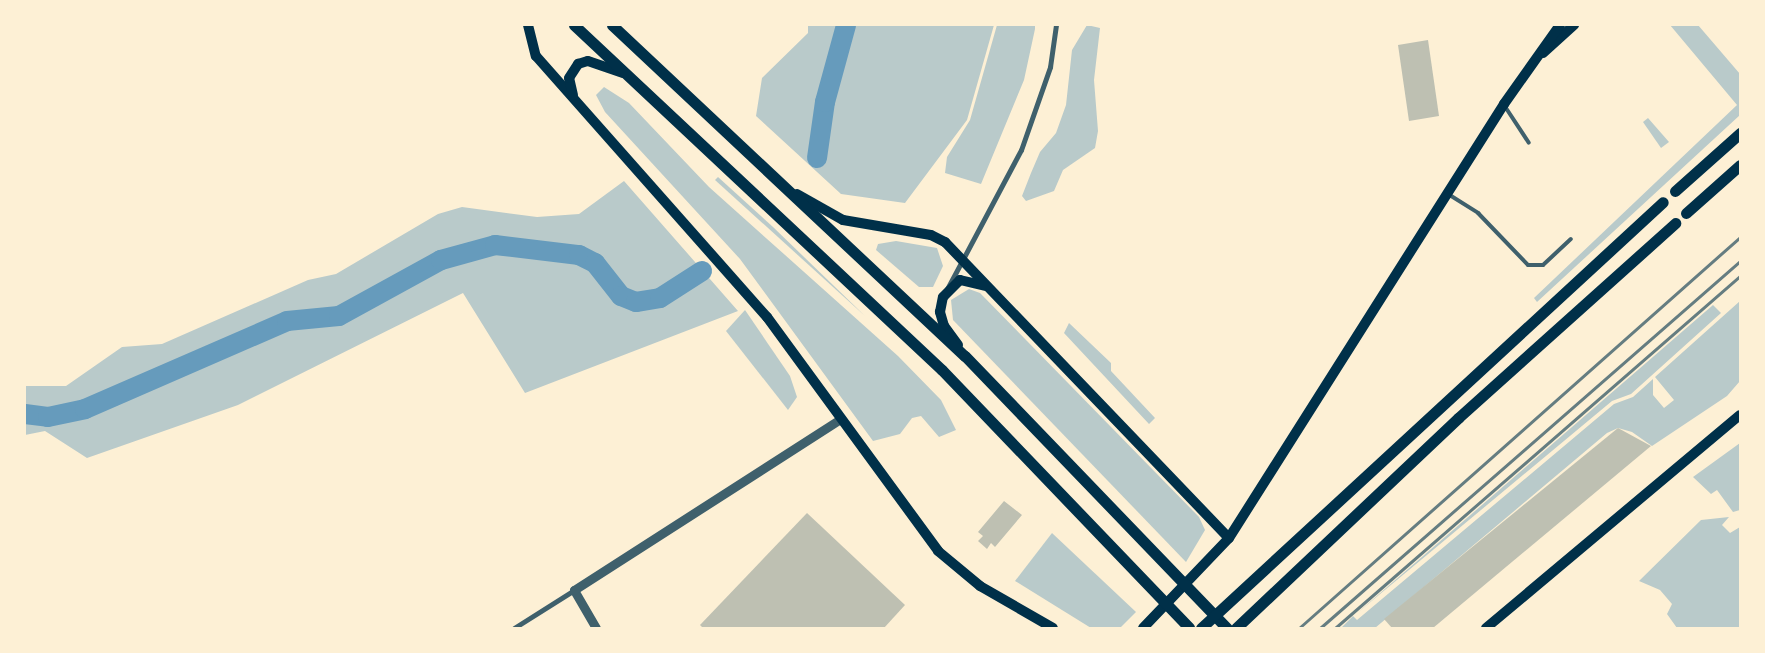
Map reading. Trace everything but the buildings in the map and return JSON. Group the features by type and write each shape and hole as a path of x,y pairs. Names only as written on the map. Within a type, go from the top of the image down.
{"main road":[{"path":"528,25 536,56 767,317 938,551 980,586 1053,628"},
{"path":"574,25 942,370 1189,628"},
{"path":"612,25 966,356 1227,628"},
{"path":"1143,628 1229,538 1446,193 1527,69 1560,25"},
{"path":"1527,69 1574,25"},
{"path":"575,100 569,78 578,64 599,64 630,76"},
{"path":"1675,191 1740,133"},
{"path":"1686,213 1740,165"},
{"path":"788,189 843,220 931,235 961,256 1229,538"},
{"path":"1201,628 1664,202"},
{"path":"1236,628 1384,485 1675,223"},
{"path":"966,356 940,312 947,289 969,279 991,289"},
{"path":"1482,628 1490,625 1740,415"}],"street":[{"path":"947,289 961,256 1022,150 1050,67 1056,25"},
{"path":"514,628 840,419"},
{"path":"574,590 596,628"}],"lane":[{"path":"1504,104 1529,143"},
{"path":"1446,193 1478,213 1528,265 1543,265 1571,240"}],"shaded area":[{"path":"808,25 994,25 967,120 905,203 841,194 756,116 762,78 808,33"},
{"path":"997,25 1035,25 1035,29 1024,80 981,184 945,173 947,157 970,120"},
{"path":"1087,25 1100,28 1094,80 1098,131 1095,148 1063,170 1054,191 1026,201 1022,196 1031,173 1040,152 1056,133 1066,105 1072,50"},
{"path":"1670,25 1698,25 1740,74 1740,115 1537,302 1534,298 1737,105"},
{"path":"604,87 629,103 709,187 898,356 941,400 956,430 939,437 921,416 912,418 900,434 873,441 740,259 605,112 596,95"},
{"path":"1648,118 1669,142 1661,148 1643,122"},
{"path":"718,177 773,227 865,316 715,180"},
{"path":"624,181 738,311 525,393 463,293 238,405 87,458 45,431 25,435 25,386 66,386 122,347 162,344 308,280 336,274 438,214 462,207 537,217 579,214"},
{"path":"896,241 937,248 943,266 933,287 919,287 876,250 878,244"},
{"path":"969,289 980,293 1199,517 1205,530 1186,562 953,320 951,300"},
{"path":"1740,301 1740,381 1727,396 1652,446 1632,432 1618,428 1607,433 1375,628 1341,628 1353,616 1357,620 1614,404 1633,397 1653,379 1653,395 1664,408 1674,400 1655,377"},
{"path":"1713,305 1721,313 1631,394 1612,401 1356,614"},
{"path":"745,310 790,376 797,397 788,410 726,331"},
{"path":"1069,323 1111,363 1111,371 1155,418 1149,424 1064,333"},
{"path":"1740,443 1740,510 1733,512 1717,490 1711,494 1693,477"},
{"path":"1729,517 1722,525 1730,533 1740,527 1740,628 1677,628 1667,614 1672,604 1660,590 1639,581 1701,520"},
{"path":"1052,533 1136,612 1120,628 1091,628 1015,581"}],"waterway":[{"path":"817,158 825,102 846,25"},
{"path":"25,414 48,417 85,409 287,321 339,316 441,260 495,245 579,255 595,263 621,296 636,302 660,298 702,271"}],"railway":[{"path":"1299,628 1740,237"},
{"path":"1320,628 1740,261"},
{"path":"1335,628 1740,276"}]}
